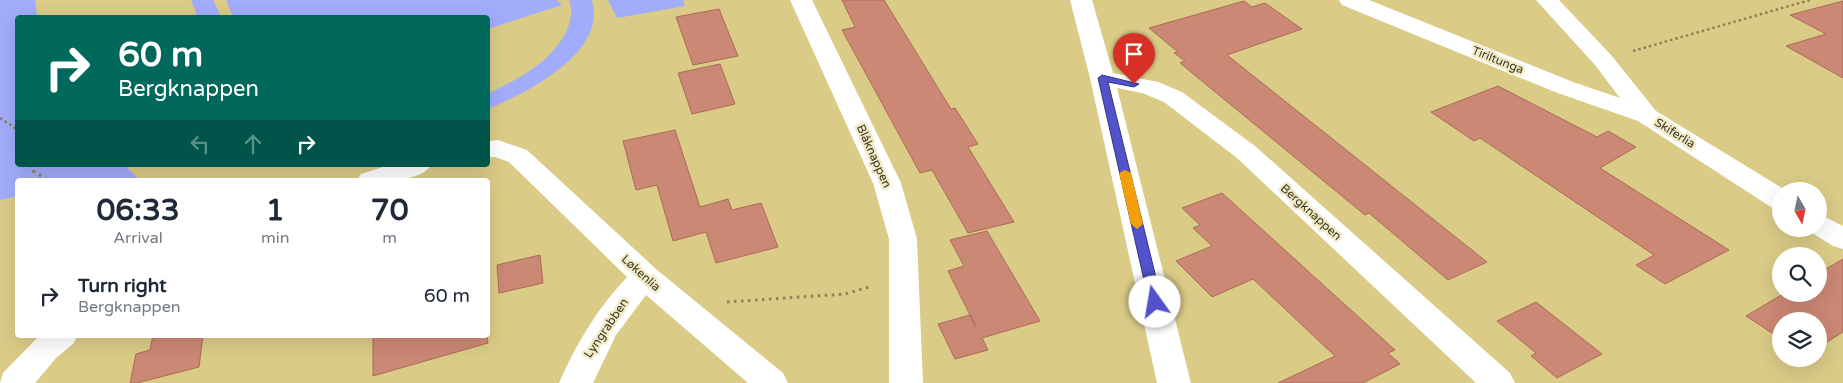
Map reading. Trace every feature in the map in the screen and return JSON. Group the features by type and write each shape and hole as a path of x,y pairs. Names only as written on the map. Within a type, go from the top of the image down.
{"street":[{"name":"Blåknappen","path":"801,0 887,183 903,239 906,383"},
{"path":"1081,0 1102,78 1174,383"},
{"name":"Tiriltunga","path":"1350,0 1564,87 1647,116"},
{"name":"Skiferlia","path":"1548,0 1602,60 1647,116 1772,194"},
{"name":"Bergknappen","path":"1102,78 1149,87 1173,97 1246,152 1498,383"},
{"name":"Løkenlia","path":"490,149 498,148 518,156 645,278 771,383"},
{"path":"377,178 412,167"},
{"path":"1828,230 1843,240"},
{"name":"Lyngrabben","path":"576,383 587,353 618,307 645,278"},
{"path":"14,383 45,349 58,338"}],"path":[{"path":"1602,60 1810,0"},
{"path":"0,118 15,129"},
{"path":"31,167 33,171 45,178"},
{"path":"686,311 754,299 845,294 877,285 904,272"}],"shaded area":[{"path":"0,0 35,0 37,15 15,15 15,167 126,167 138,178 15,178 15,196 0,200"},
{"path":"191,0 213,0 220,15 197,15"},
{"path":"226,0 557,0 562,5 490,28 490,15 232,15"},
{"path":"569,0 592,0 593,23 588,38 578,51 550,76 518,95 490,108 490,93 533,68 552,52 567,30 571,8"},
{"path":"608,0 683,0 685,6 617,18"}],"building":[{"path":"842,0 884,0 951,109 955,108 978,144 968,147 1014,222 968,233 932,170 920,173 842,30 855,27"},
{"path":"1244,1 1252,7 1265,3 1302,29 1227,55 1487,262 1448,280 1369,213 1365,215 1180,63 1185,61 1174,53 1178,52 1149,28"},
{"path":"1843,1 1843,78 1786,46 1826,34 1790,15"},
{"path":"719,9 738,56 693,65 676,17"},
{"path":"720,64 735,104 692,114 678,73"},
{"path":"1498,86 1597,137 1608,131 1636,147 1600,168 1729,250 1665,284 1636,265 1654,255 1480,138 1474,141 1431,112"},
{"path":"675,130 700,207 728,199 732,210 761,203 778,247 716,263 706,232 673,241 657,185 636,190 623,141"},
{"path":"1222,193 1395,350 1388,353 1400,364 1363,383 1278,383 1335,356 1253,279 1212,297 1176,261 1212,246 1193,228 1200,225 1182,208"},
{"path":"987,231 1040,321 982,338 988,350 955,359 938,324 970,315 948,271 964,266 950,240"},
{"path":"540,255 543,283 499,293 497,265"},
{"path":"1843,259 1843,332 1827,342 1827,312 1772,312 1772,333 1746,316 1772,301 1827,302 1827,268"},
{"path":"1536,302 1602,354 1557,378 1531,356 1536,353 1497,321"},
{"path":"152,338 203,338 199,367 137,383 130,383 136,354 150,350"},
{"path":"373,338 487,338 488,343 373,376"}],"slow traffic":[{"path":"1125,173 1137,224"}],"route":[{"path":"1134,84 1102,78 1155,302"}]}
